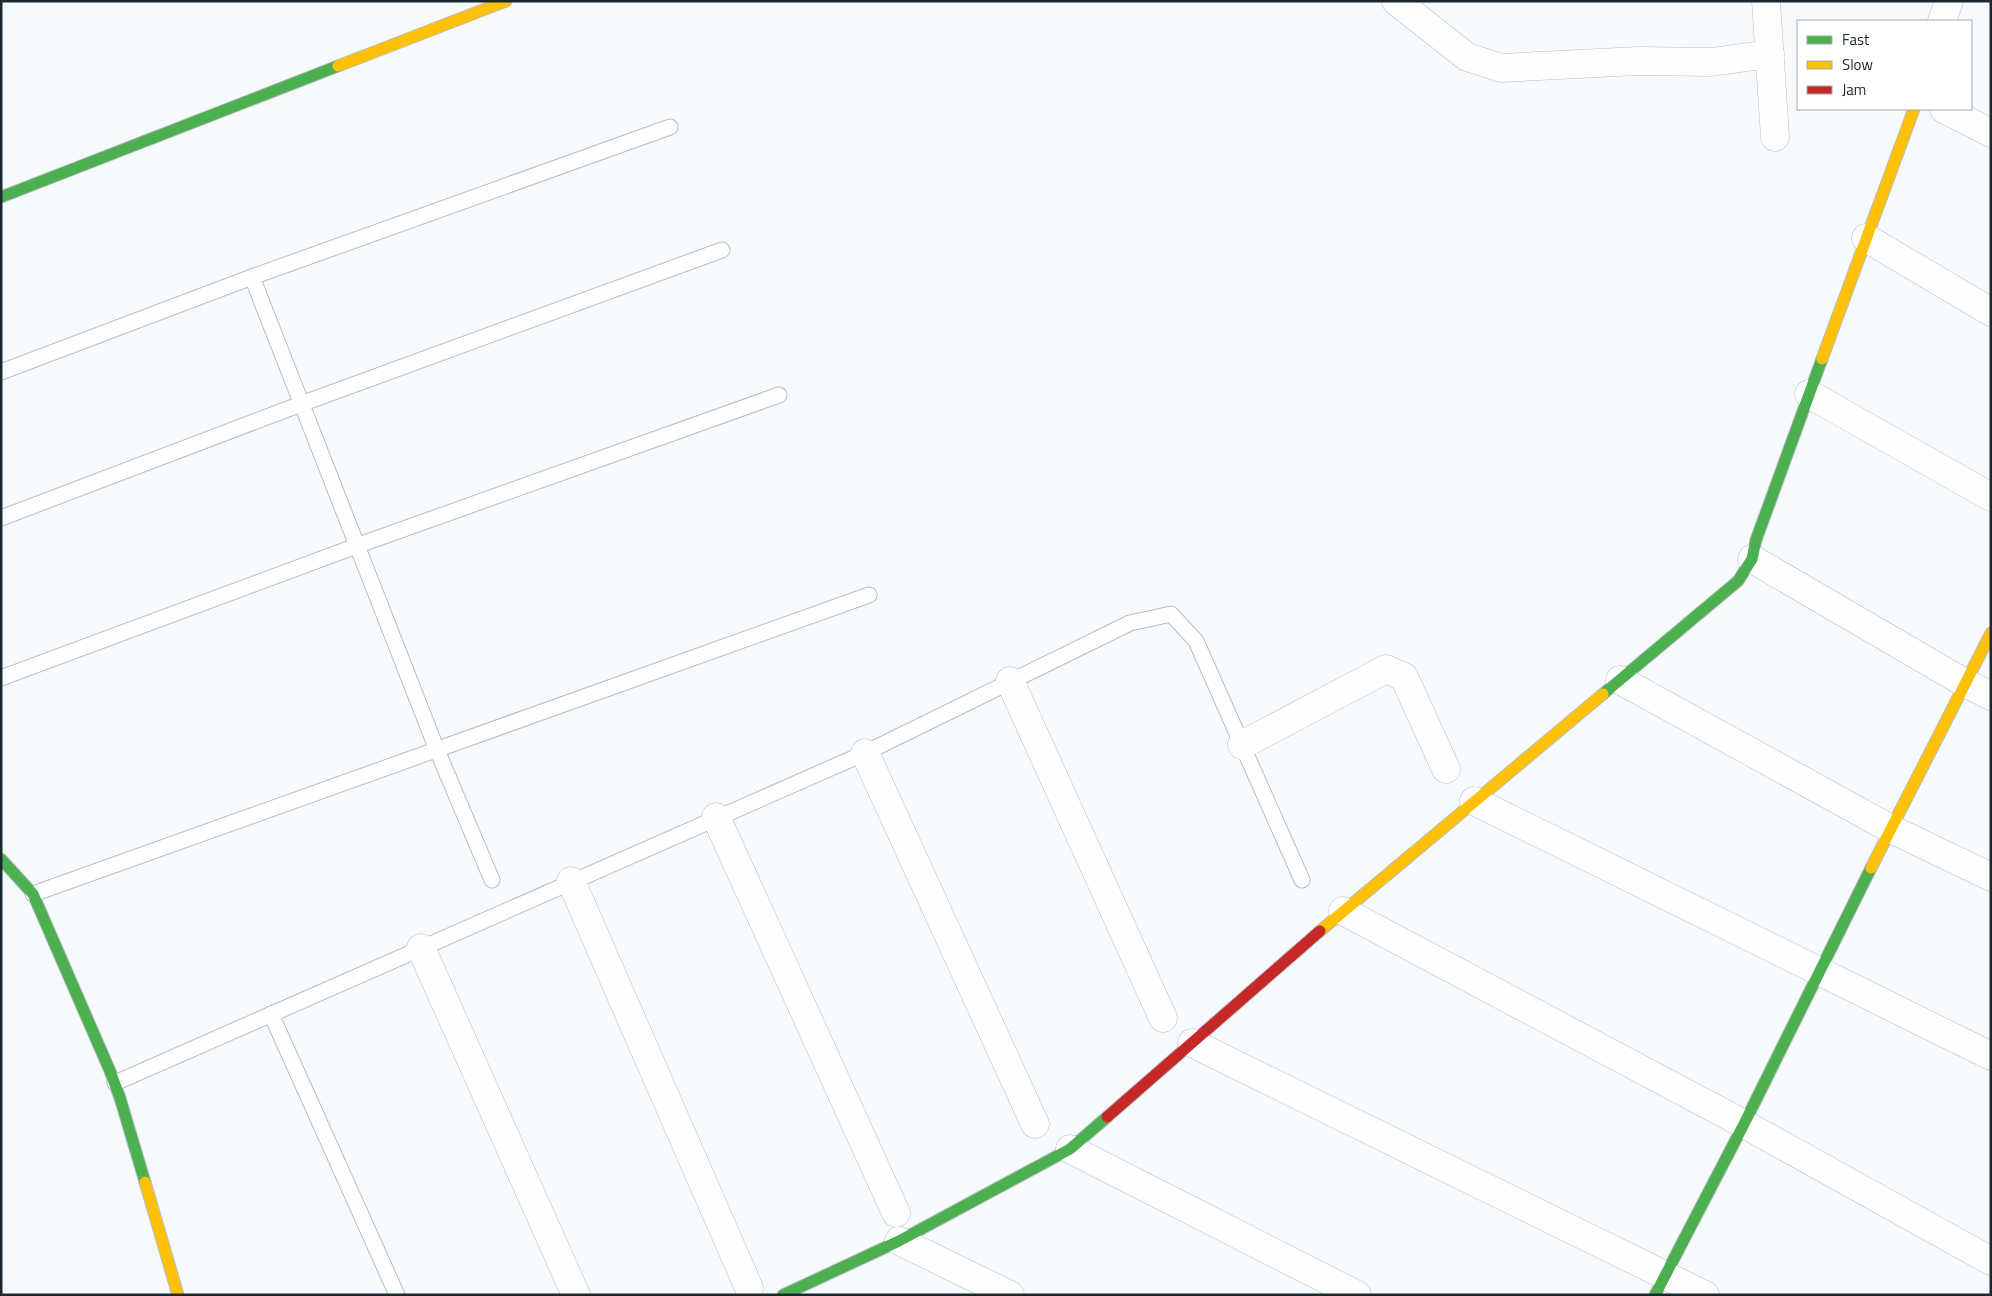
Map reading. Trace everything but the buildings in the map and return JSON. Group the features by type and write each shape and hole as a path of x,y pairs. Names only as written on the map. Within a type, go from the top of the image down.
{"street":[{"path":"1,197 506,1"},
{"path":"1396,1 1467,57 1501,68 1638,61 1711,62 1770,54"},
{"path":"1766,1 1775,137"},
{"path":"1942,20 1949,1"},
{"path":"783,1295 899,1241 1070,1149 1343,911 1738,581 1752,559 1756,540 1914,110"},
{"path":"1946,110 1991,133"},
{"path":"1866,238 1991,312"},
{"path":"1810,394 1991,497"},
{"path":"1752,559 1965,683 1991,696"},
{"path":"1660,1284 1744,1124 1819,970 1991,633"},
{"path":"1242,745 1386,669 1404,677 1446,770"},
{"path":"1620,680 1891,829 1991,876"},
{"path":"1010,681 1163,1018"},
{"path":"865,753 1035,1124"},
{"path":"1474,801 1991,1056"},
{"path":"716,817 896,1213"},
{"path":"1,859 33,894 115,1083 178,1295"},
{"path":"571,881 749,1288"},
{"path":"1343,911 1744,1124 1991,1261"},
{"path":"421,948 576,1295"},
{"path":"1192,1043 1660,1284 1704,1295"},
{"path":"1070,1149 1357,1295"},
{"path":"899,1241 1010,1295"}],"lane":[{"path":"1,372 252,277 670,127"},
{"path":"1,518 302,404 722,250"},
{"path":"252,277 359,545 437,750 492,880"},
{"path":"1,678 359,545 779,395"},
{"path":"33,894 869,595"},
{"path":"115,1083 865,753 1130,623 1171,614 1196,641 1302,880"},
{"path":"271,1014 397,1295"}],"traffic: fast":[{"path":"1,197 338,66"},
{"path":"1603,694 1738,581 1752,559 1756,540 1822,359"},
{"path":"1,859 33,894 110,1071 145,1182"},
{"path":"1655,1295 1744,1124 1871,868"},
{"path":"783,1295 899,1241 1070,1149 1107,1117"}],"traffic: slow":[{"path":"338,66 506,1"},
{"path":"1822,359 1914,110"},
{"path":"1871,868 1991,633"},
{"path":"1320,931 1603,694"},
{"path":"145,1182 178,1295"}],"traffic: jam":[{"path":"1107,1117 1320,931"}]}
